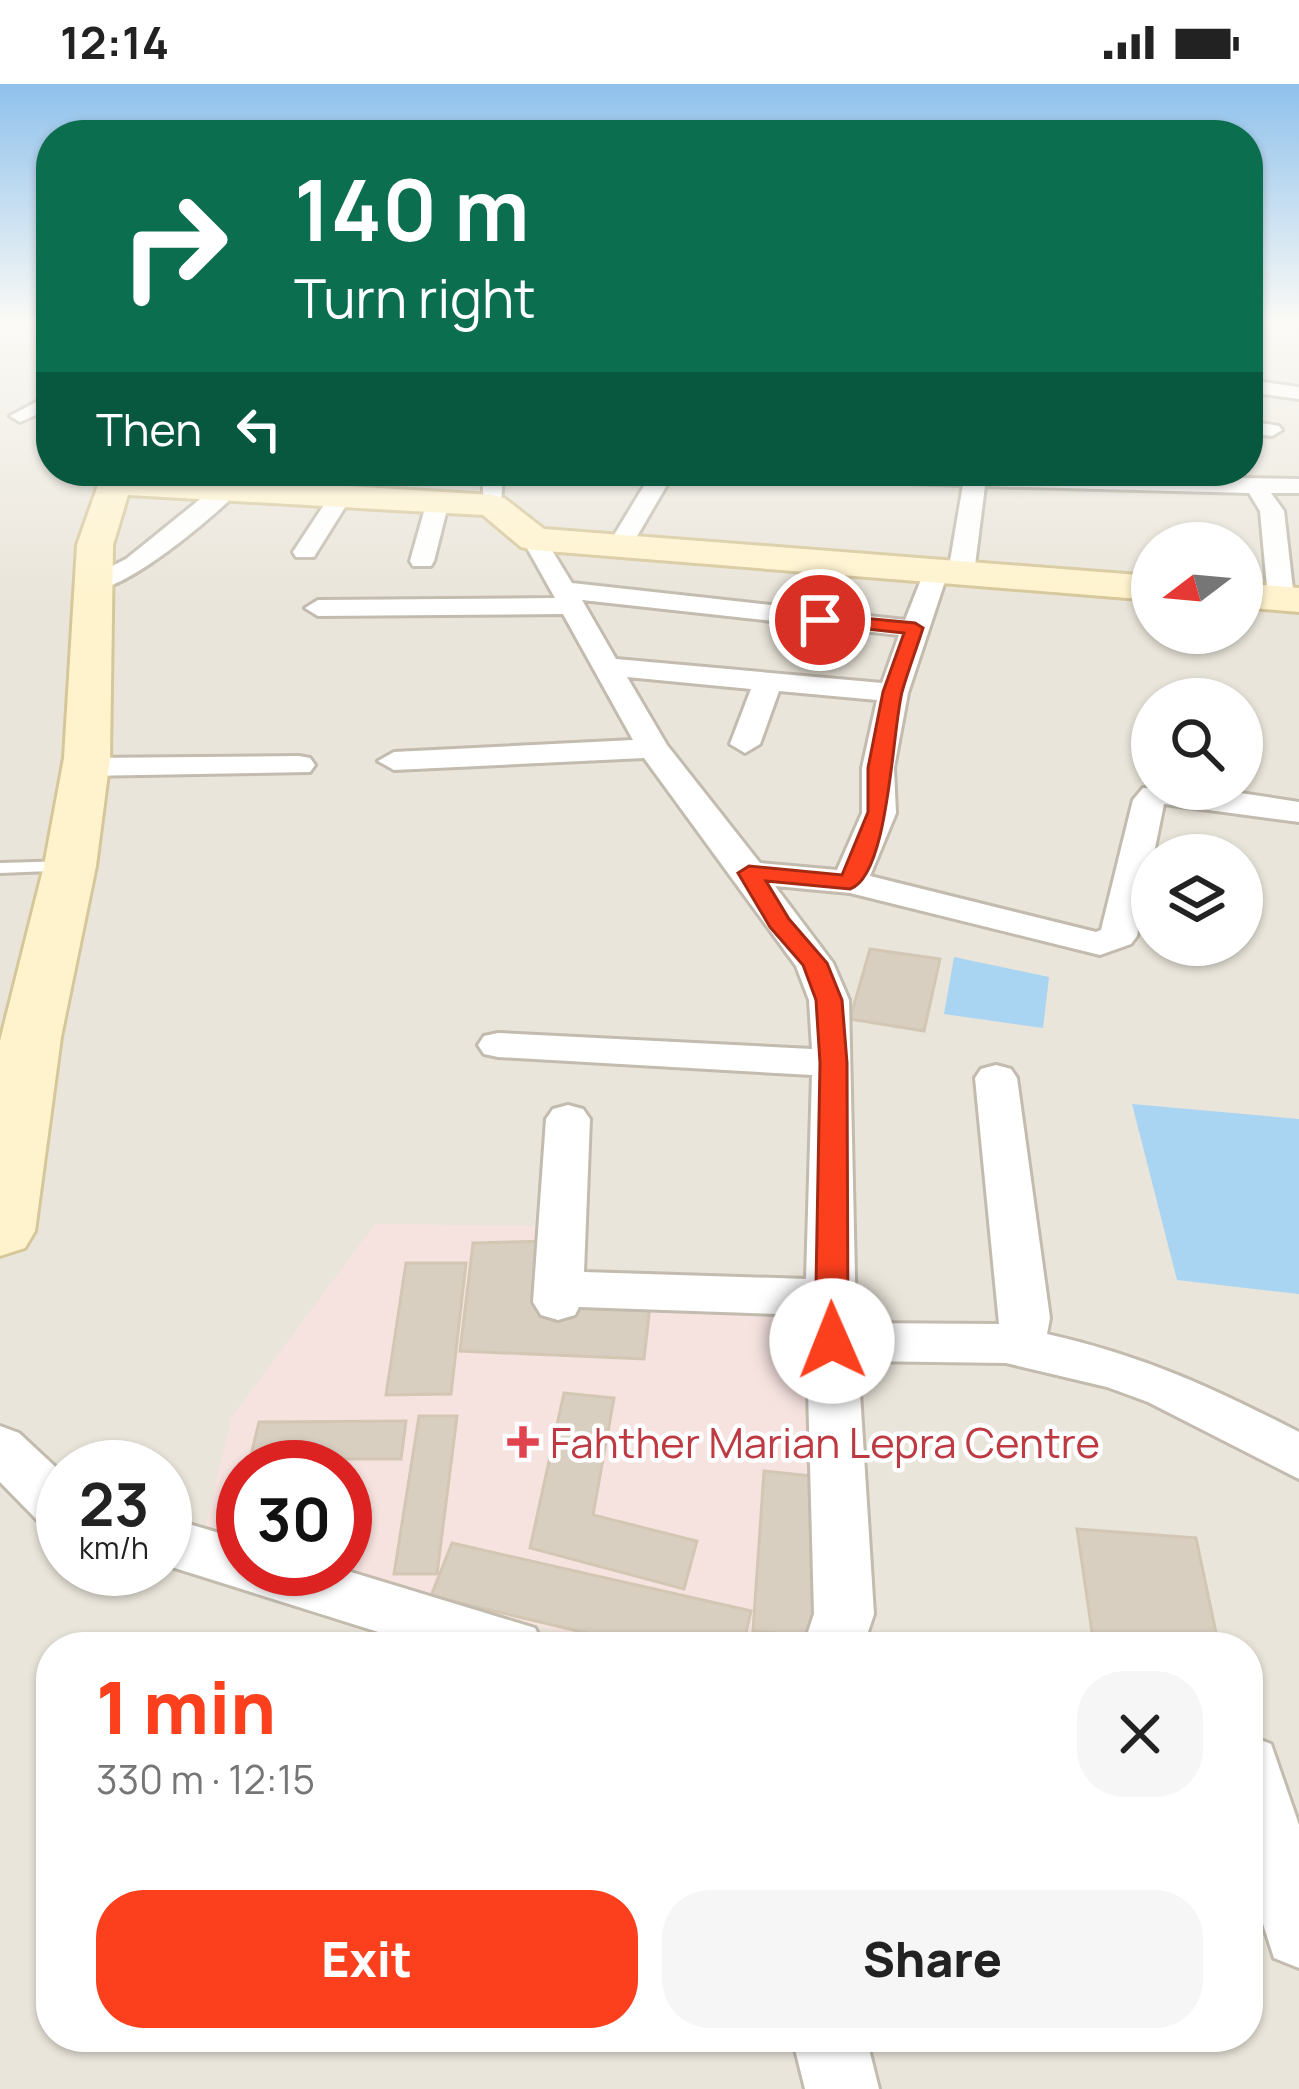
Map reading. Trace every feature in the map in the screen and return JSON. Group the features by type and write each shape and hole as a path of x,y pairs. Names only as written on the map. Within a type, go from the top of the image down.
{"street":[{"path":"1263,429 1272,430"},
{"path":"0,1232 16,1039 70,866 85,767 95,544 113,486"},
{"path":"94,585 135,564 229,486"},
{"path":"275,486 340,496 438,501 493,488 534,538 652,748 814,963 829,1000 833,1063 831,1319 844,1614 838,1632"},
{"path":"620,545 655,486"},
{"path":"850,882 878,812 878,768 893,692 915,628 948,572 970,486"},
{"path":"1230,486 1299,486"},
{"path":"1256,487 1272,512 1274,598"},
{"path":"305,552 340,496"},
{"path":"422,561 438,501"},
{"path":"534,538 1131,586"},
{"path":"317,608 569,598 915,628"},
{"path":"609,667 893,692"},
{"path":"746,744 769,680"},
{"path":"394,761 652,748"},
{"path":"85,767 299,765"},
{"path":"749,873 850,882 1100,944 1118,936 1154,795 1177,793 1299,812"},
{"path":"498,1045 833,1063"},
{"path":"996,1078 1024,1318 1022,1334 1006,1344"},
{"path":"568,1119 559,1295 831,1319 1006,1344 1166,1388 1299,1457"},
{"path":"0,1448 36,1483"},
{"path":"345,1596 464,1632"},
{"path":"1263,1815 1299,1933"},
{"path":"833,2052 842,2089"}],"lane":[{"path":"0,868 70,866"}],"shaded area":[{"path":"0,415 36,415 36,486 1263,486 1263,415 1299,415 1299,2089 0,2089"},
{"name":"Fahther Marian Lepra Centre","path":"375,1224 569,1226 568,1295 820,1305 817,1632 560,1632 372,1581 372,1440 226,1440 232,1417"},
{"name":"Fahther Marian Lepra Centre","path":"216,1482 216,1539 203,1535"}],"water":[{"path":"954,957 1049,977 1043,1028 944,1014"},
{"path":"1132,1104 1299,1119 1299,1294 1177,1280"}],"building":[{"path":"870,949 940,959 924,1031 850,1019"},
{"path":"550,1241 545,1304 650,1306 644,1359 460,1351 473,1243"},
{"path":"406,1263 466,1263 451,1394 386,1395"},
{"path":"564,1393 614,1398 593,1515 697,1541 684,1589 530,1548"},
{"path":"419,1416 457,1416 437,1574 394,1574"},
{"path":"406,1421 401,1459 372,1459 372,1440 255,1440 259,1422"},
{"path":"764,1471 822,1477 817,1632 753,1631"},
{"path":"1077,1529 1196,1538 1216,1632 1092,1632"},
{"path":"452,1543 751,1611 746,1632 582,1632 431,1596"}],"place":[{"name":"Fahther Marian Lepra Centre","path":"523,1442"}],"route":[{"path":"820,620 915,628 893,692 878,768 878,812 850,882 749,873 779,922 814,963 829,1000 832,1341"}]}
